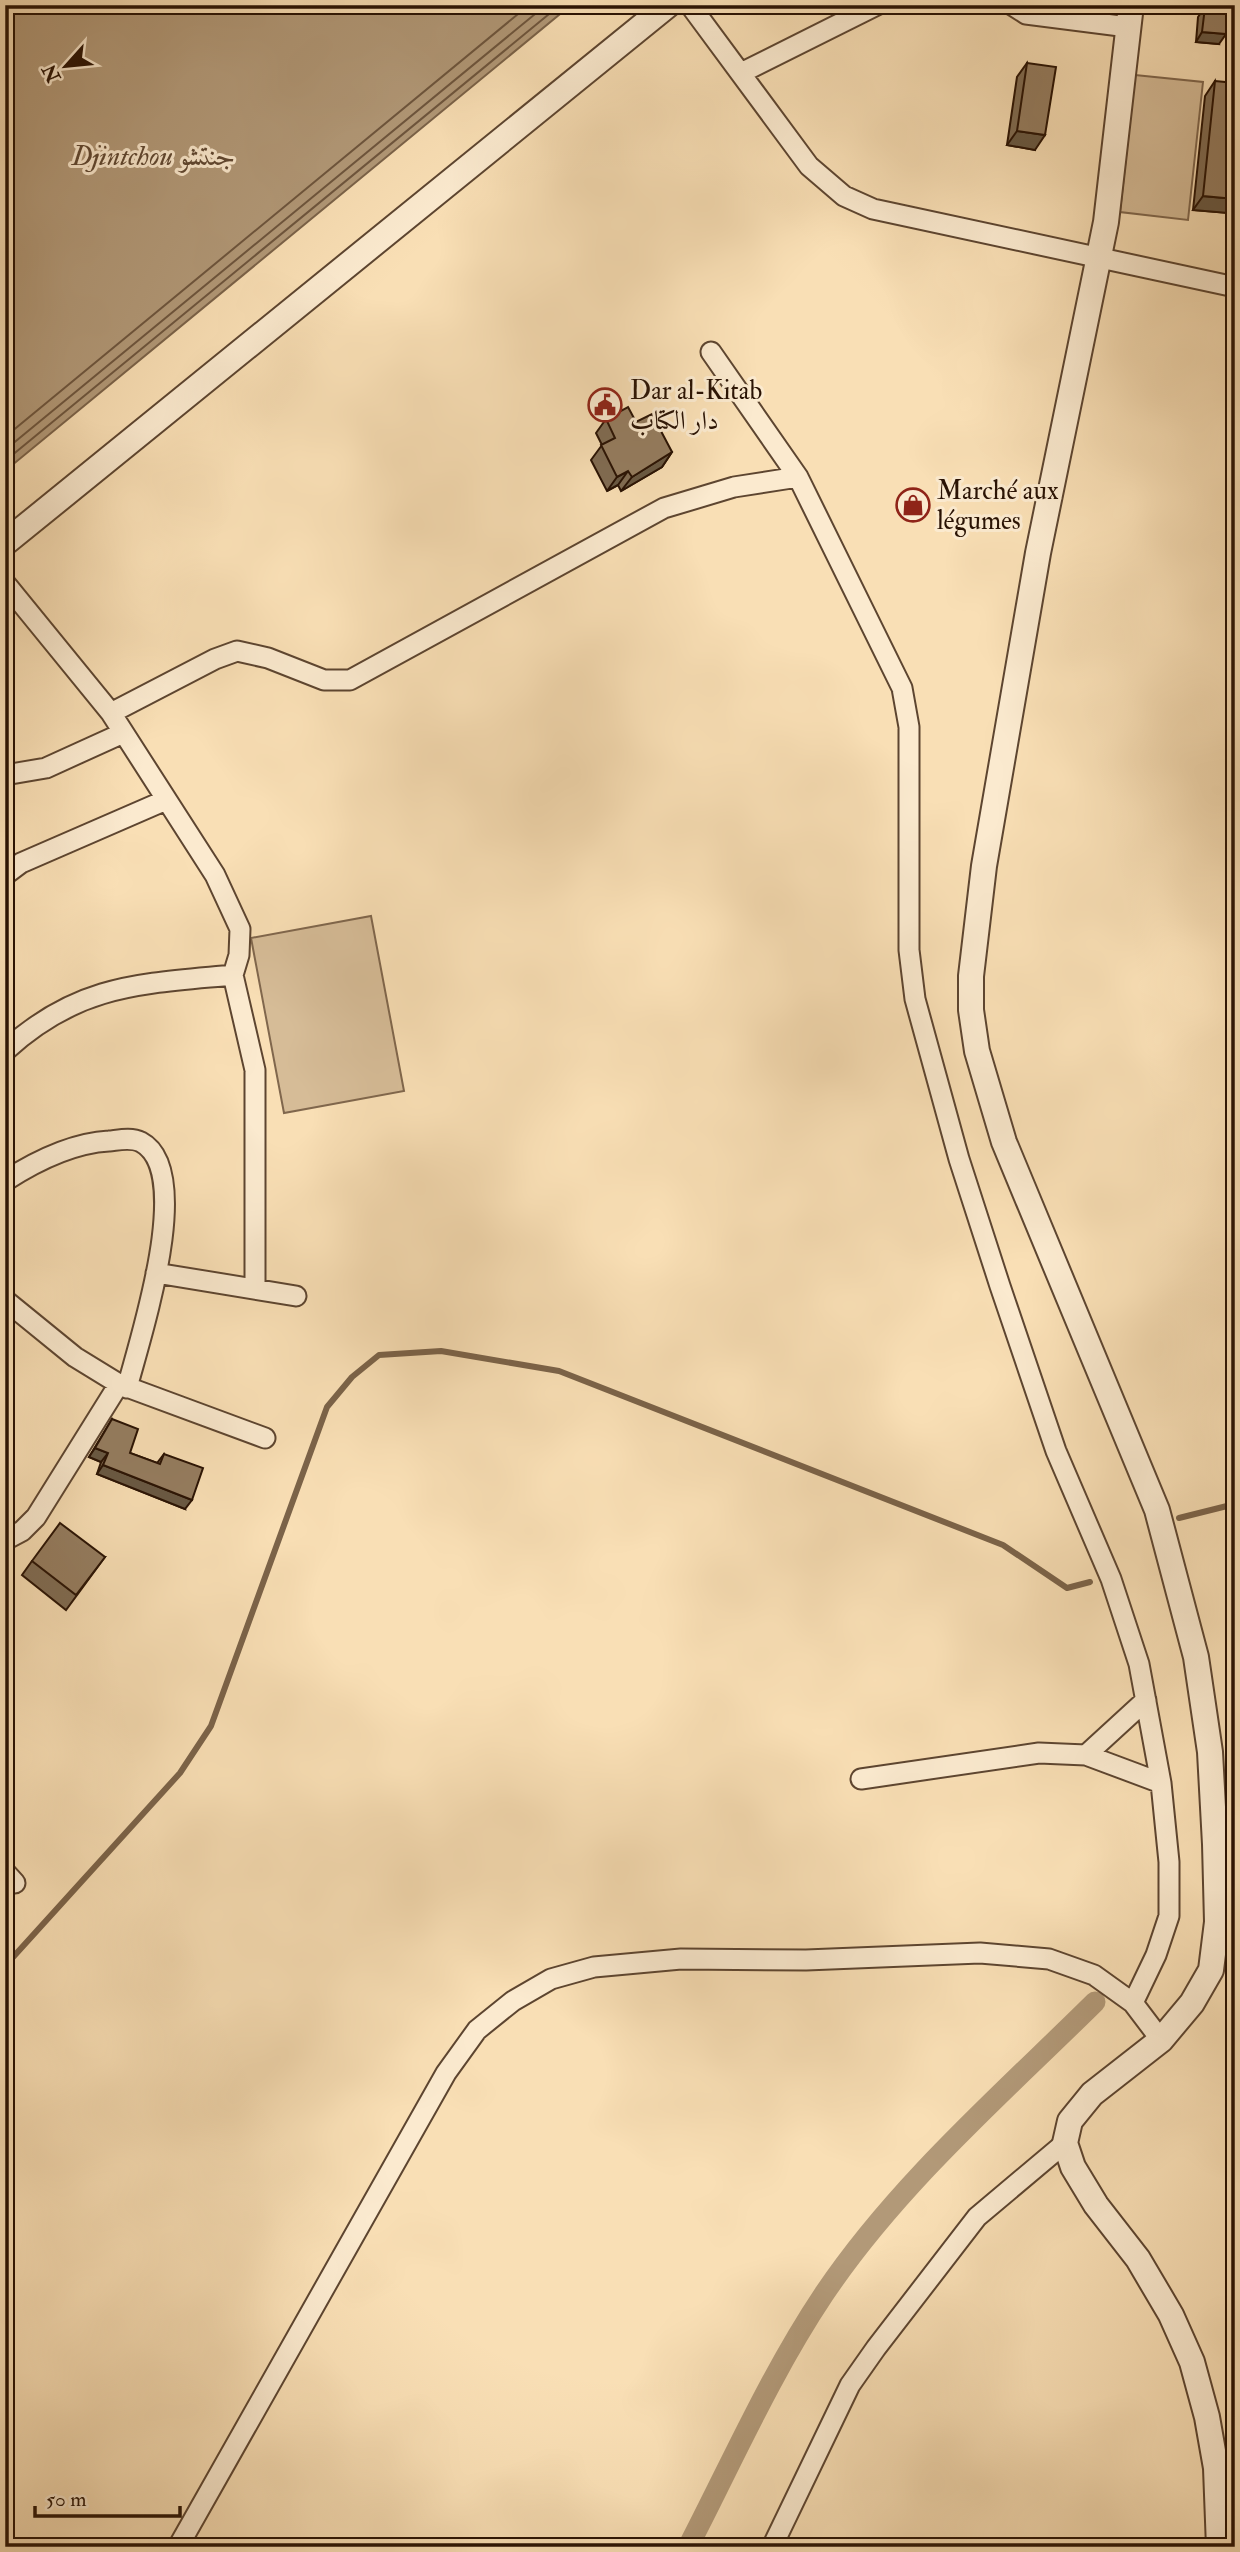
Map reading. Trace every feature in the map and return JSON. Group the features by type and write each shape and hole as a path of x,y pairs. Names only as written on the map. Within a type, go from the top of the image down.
{"street":[{"path":"5,543 668,5"},
{"path":"690,5 809,166 844,196 873,209 1235,287"},
{"path":"741,73 877,5"},
{"path":"1012,5 1026,14 1129,16 1106,222 1038,552 984,866 971,976 971,1010 977,1051 1004,1142 1157,1510 1196,1657 1210,1752 1217,1922 1211,1970 1192,2003 1161,2040 1092,2094 1070,2121 1065,2143 1073,2167 1096,2206 1138,2259 1171,2315 1192,2362 1207,2417 1216,2468 1219,2547"},
{"path":"711,352 798,477 902,688 909,727 909,950 915,999 979,1222 1056,1451 1111,1579 1139,1664 1161,1783 1169,1862 1169,1916 1156,1955 1133,2003"},
{"path":"111,713 215,659 237,651 268,658 324,680 350,680 664,508 734,486 798,477"},
{"path":"5,583 111,713 225,892 240,929 239,955 233,975 255,1070 256,1289"},
{"path":"5,775 46,768 123,733"},
{"path":"5,875 21,863 166,800"},
{"path":"5,1051 33,1026 85,999 149,982 233,975"},
{"path":"5,1181 36,1161 93,1142 130,1139 142,1143 158,1165 164,1198 165,1228 156,1273 123,1386 36,1517 22,1531 5,1540"},
{"path":"156,1273 296,1296"},
{"path":"5,1300 75,1357 123,1386 265,1438"},
{"path":"1086,1755 1146,1700"},
{"path":"861,1779 1040,1753 1086,1755 1161,1783"},
{"path":"178,2547 446,2073 477,2030 513,2001 551,1979 594,1967 681,1959 806,1960 980,1953 1049,1959 1094,1975 1133,2003 1161,2040"},
{"path":"772,2547 850,2385 876,2348 977,2217 1065,2143"}],"shaded area":[{"path":"1135,75 1203,82 1188,220 1120,212"},
{"path":"371,916 404,1091 284,1113 251,938"}],"water":[{"name":"Djintchou جنتشو","path":"5,5 571,5 5,471"},
{"path":"1235,826 1235,1130 1229,1024"}],"building":[{"path":"1205,7 1228,10 1226,34 1202,32"},
{"path":"1027,63 1056,67 1045,135 1017,131"},
{"path":"1215,81 1235,83 1235,199 1203,196"},
{"path":"628,407 636,422 652,414 672,452 632,477 628,471 617,477 601,445 615,438 606,419"},
{"path":"112,1419 138,1429 130,1453 160,1464 164,1454 203,1468 192,1500 103,1465 108,1453 95,1448"},
{"path":"60,1523 105,1557 76,1595 32,1561"}],"waterway":[{"path":"5,1966 180,1773 211,1726 327,1407 352,1377 379,1355 441,1351 559,1371 1003,1545 1067,1588 1090,1582"},
{"path":"1179,1518 1235,1504"},
{"path":"688,2547 787,2355 824,2294 853,2254 884,2215 952,2141 1095,2002"}],"place":[{"name":"Dar al-Kitab دار الكتاب","path":"605,405"},
{"name":"Marché aux légumes","path":"913,505"}]}
